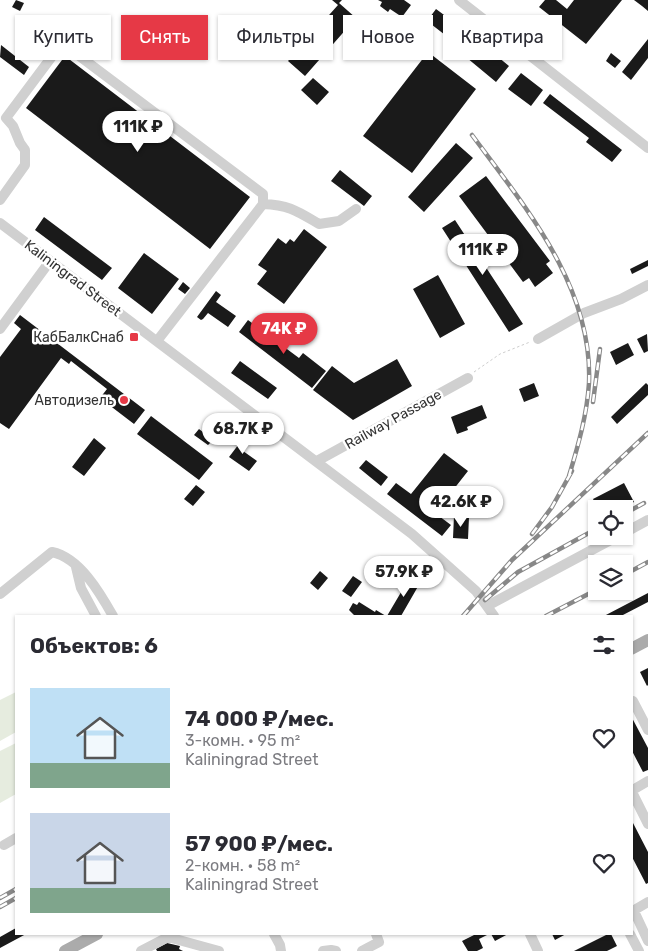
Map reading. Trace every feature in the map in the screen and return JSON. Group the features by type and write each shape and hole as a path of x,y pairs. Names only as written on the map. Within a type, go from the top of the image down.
{"main road":[{"path":"633,648 648,640"},
{"path":"65,951 95,935"}],"street":[{"path":"460,0 648,148"},
{"path":"0,200 25,165 25,150 6,118 62,43 263,194 263,204 157,341"},
{"path":"263,204 280,204 296,210 319,224 339,221 356,209"},
{"name":"Kaliningrad Street","path":"0,223 412,534 447,563 476,591 493,615"},
{"path":"0,329 50,261"},
{"path":"538,339 584,312 621,299 648,285"},
{"name":"Railway Passage","path":"317,461 468,378"},
{"path":"633,528 648,520"},
{"path":"487,606 601,545"},
{"path":"0,594 52,552 61,554 76,566 100,592 112,615"},
{"path":"76,566 81,588 95,615"},
{"path":"633,701 648,730"},
{"path":"633,789 648,781"},
{"path":"633,794 648,823"},
{"path":"4,844 15,838"},
{"path":"633,911 648,902"},
{"path":"633,914 648,941"},
{"path":"275,935 281,951"},
{"path":"362,951 379,942 376,935"},
{"path":"530,935 538,951"},
{"path":"631,935 639,951"},
{"path":"141,951 168,937 219,951"},
{"path":"645,951 648,945"},
{"path":"324,951 336,951"}],"path":[{"path":"468,378 500,354 538,339"}],"shaded area":[{"path":"15,692 15,733 0,741 0,700"},
{"path":"15,744 15,795 0,803 0,751"}],"building":[{"path":"16,0 24,3 20,11 12,7"},
{"path":"332,0 342,0 339,3 353,15 343,15 343,33 333,44 333,15 329,15 338,5"},
{"path":"378,0 404,0 411,5 404,15 399,15 390,9 388,12 380,6 382,2"},
{"path":"545,0 556,0 567,9 574,0 622,0 586,44 562,25 562,15 549,15 539,7"},
{"path":"634,0 648,0 648,11 642,6"},
{"path":"436,9 444,15 443,33 433,26 432,15"},
{"path":"648,39 648,58 631,80 622,72"},
{"path":"1,45 15,56 15,60 20,60 29,67 24,75 0,57"},
{"path":"611,53 621,61 615,68 606,61"},
{"path":"433,56 476,89 412,173 363,136 422,60 433,60"},
{"path":"62,60 70,60 250,197 210,249 26,108"},
{"path":"289,60 319,60 305,76"},
{"path":"469,60 502,60 509,66 496,82"},
{"path":"521,73 543,90 531,106 508,89"},
{"path":"313,78 329,92 317,105 301,90"},
{"path":"550,94 622,150 612,162 586,142 589,138 543,103"},
{"path":"456,143 473,158 424,212 408,197"},
{"path":"340,170 372,196 364,206 331,181"},
{"path":"486,176 550,261 546,264 553,273 535,287 529,278 523,282 459,196"},
{"path":"44,217 112,268 102,280 35,230"},
{"path":"455,220 523,324 509,332 442,228"},
{"path":"304,229 327,247 284,304 257,284 267,271 258,265 278,238 286,244 290,239 294,242"},
{"path":"144,253 179,279 152,314 118,288"},
{"path":"648,260 648,266 632,274 630,269"},
{"path":"438,275 465,324 440,338 413,289"},
{"path":"183,282 190,288 185,294 178,289"},
{"path":"216,291 221,295 216,302 236,316 228,327 208,313 201,320 197,317"},
{"path":"20,315 145,410 134,424 100,398 107,389 71,361 69,364 61,358 9,429 0,423 0,357 21,329 14,323"},
{"path":"248,320 299,358 303,353 326,371 312,388 239,332"},
{"path":"647,334 648,351 644,353 637,339"},
{"path":"628,343 634,355 616,365 610,352"},
{"path":"397,359 412,386 353,420 313,390 332,366 354,383"},
{"path":"240,361 277,388 268,399 231,373"},
{"path":"534,383 539,396 524,402 519,389"},
{"path":"646,383 648,385 648,395 617,424 611,417"},
{"path":"482,405 487,418 467,427 468,430 457,434 451,417"},
{"path":"151,416 213,463 199,480 137,434"},
{"path":"224,423 235,431 239,429 243,431 230,445 223,439 220,443 212,438"},
{"path":"199,429 213,440 208,445 194,435"},
{"path":"245,436 250,440 243,451 257,461 249,471 229,457"},
{"path":"94,438 106,448 84,476 72,467"},
{"path":"444,453 468,471 435,513 451,525 442,536 387,494 396,483 411,494"},
{"path":"366,460 388,477 381,486 359,468"},
{"path":"624,483 633,500 594,500"},
{"path":"196,485 205,492 193,506 184,499"},
{"path":"454,516 469,517 468,539 453,538"},
{"path":"320,571 328,578 318,590 310,583"},
{"path":"353,576 362,582 351,597 342,591"},
{"path":"410,577 420,583 402,615 388,615"},
{"path":"648,593 648,602 623,615 606,615"},
{"path":"359,602 375,612 376,610 384,615 354,615 349,610 353,603 357,605"},
{"path":"648,668 648,685 647,686 640,672"},
{"path":"633,720 648,748 648,770 643,772 633,753"},
{"path":"633,823 648,852 648,883 646,884 633,859"},
{"path":"15,929 15,935 24,935 0,948 0,937"},
{"path":"474,935 487,935 479,939 483,948 477,951 468,951 462,941"},
{"path":"492,935 506,935 495,941"},
{"path":"552,935 564,935 555,940"},
{"path":"606,935 612,935 617,946 607,951 574,951"},
{"path":"167,943 180,946 179,949 183,951 157,951 156,949"}],"railway":[{"path":"472,135 534,220 568,282 580,314 587,348 589,383 584,419 569,476"},
{"path":"593,402 600,349"},
{"path":"464,615 512,560 648,433"},
{"path":"532,534 552,507 572,471"},
{"path":"633,509 644,503"},
{"path":"485,600 518,572 588,533"},
{"path":"633,570 648,562"},
{"path":"548,615 588,594"},
{"path":"0,898 15,890"},
{"path":"0,907 15,899"}],"place":[{"name":"КабБалкСнаб","path":"134,337"},
{"name":"Автодизель","path":"124,400"}]}
